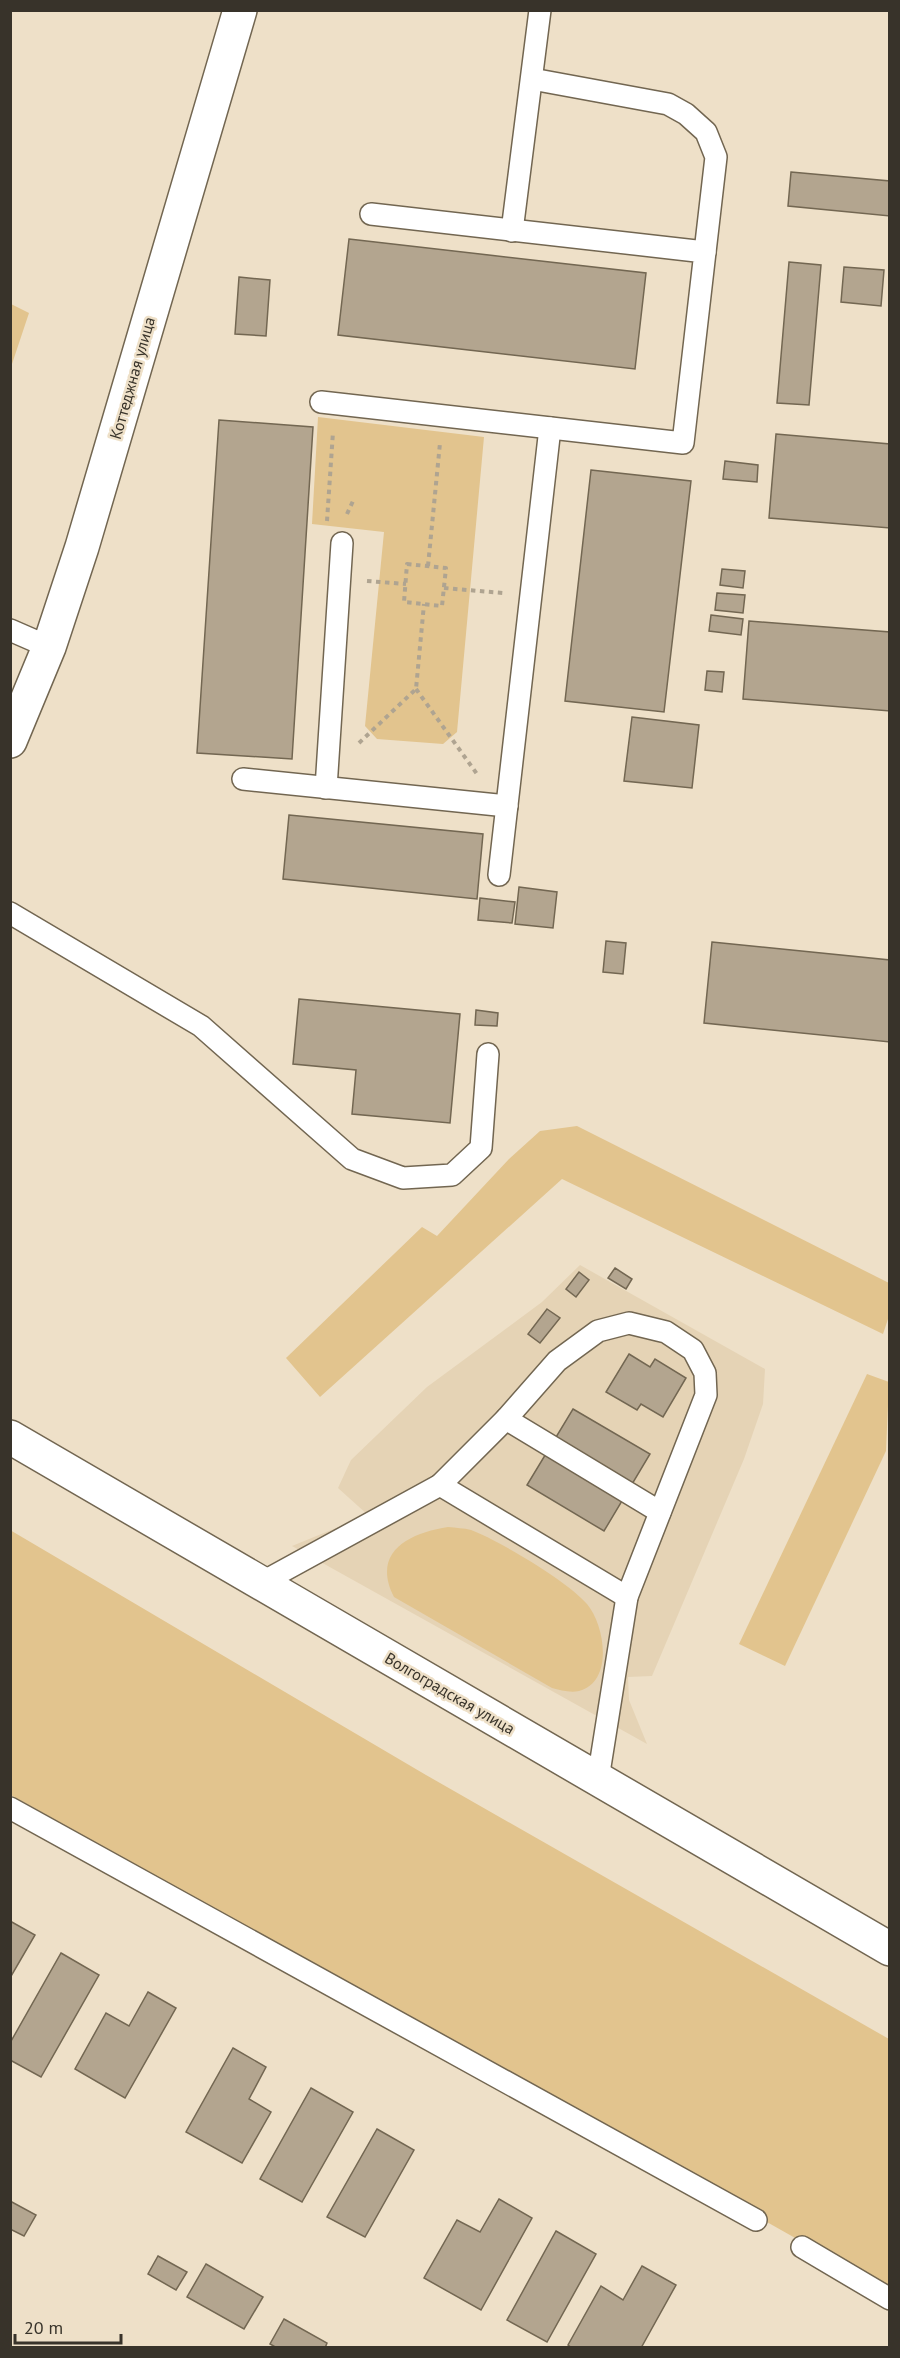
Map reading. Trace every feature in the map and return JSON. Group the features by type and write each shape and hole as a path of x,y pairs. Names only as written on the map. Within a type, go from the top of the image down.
{"main road":[{"name":"Коттеджная улица","path":"10,741 50,647 82,547 240,10"},
{"name":"Волгоградская улица","path":"10,1437 890,1949"}],"lane":[{"path":"512,231 540,10"},
{"path":"328,402 683,443 716,157 706,132 686,114 668,104 532,79"},
{"path":"371,214 705,252"},
{"path":"499,875 503,805 531,596 550,428"},
{"path":"326,780 342,543"},
{"path":"10,630 50,647"},
{"path":"243,779 326,780 503,805"},
{"path":"10,913 201,1026 352,1159 403,1178 452,1175 480,1148 488,1054"},
{"path":"261,1583 440,1485 506,1419 557,1361 598,1331 629,1323 666,1332 693,1350 705,1373 706,1395 627,1597 598,1779"},
{"path":"506,1419 660,1512"},
{"path":"440,1485 627,1597"},
{"path":"10,1808 756,2220"},
{"path":"802,2247 890,2299"}],"path":[{"path":"328,402 326,524 342,543"},
{"path":"428,566 442,416"},
{"path":"407,564 446,568 442,606 404,602 406,584 407,564"},
{"path":"339,578 406,584"},
{"path":"444,588 531,596"},
{"path":"326,780 416,689 424,604"},
{"path":"416,689 503,805"}],"shaded area":[{"path":"11,304 29,313 11,367"},
{"path":"318,417 484,437 457,732 443,744 377,739 365,726 384,532 312,524"},
{"path":"577,1126 889,1283 889,1316 883,1334 562,1179 320,1397 286,1358 422,1227 437,1236 509,1159 540,1131"},
{"path":"580,1265 765,1369 763,1404 744,1459 652,1676 628,1677 629,1700 647,1744 292,1546 368,1515 338,1488 351,1460 427,1387 542,1302"},
{"path":"867,1374 889,1382 886,1451 785,1666 739,1644"},
{"path":"448,1527 471,1530 515,1552 550,1574 587,1604 598,1625 603,1652 598,1677 590,1686 576,1692 552,1688 394,1597 388,1581 387,1568 398,1547 420,1534"},
{"path":"10,1530 426,1775 889,2039 889,2291 11,1795"}],"building":[{"path":"791,172 890,181 890,216 788,206"},
{"path":"349,239 646,273 635,369 338,335"},
{"path":"789,262 821,265 809,405 777,403"},
{"path":"844,267 884,270 881,306 841,302"},
{"path":"239,277 270,280 266,336 235,334"},
{"path":"219,420 313,427 292,759 197,753"},
{"path":"776,434 890,444 890,528 769,518"},
{"path":"725,461 758,465 757,482 723,479"},
{"path":"591,470 691,481 664,712 565,701"},
{"path":"722,569 745,571 743,588 720,585"},
{"path":"717,593 745,595 743,613 715,610"},
{"path":"711,615 743,619 741,635 709,631"},
{"path":"749,621 890,632 890,711 743,699"},
{"path":"707,671 724,672 722,692 705,690"},
{"path":"632,717 699,725 692,788 624,781"},
{"path":"289,815 483,834 477,899 283,879"},
{"path":"519,887 557,892 553,928 515,924"},
{"path":"480,898 515,902 512,923 478,920"},
{"path":"606,941 626,943 623,974 603,972"},
{"path":"712,942 890,960 890,1042 704,1023"},
{"path":"299,999 460,1014 450,1123 352,1114 356,1070 293,1064"},
{"path":"476,1010 498,1013 497,1026 475,1025"},
{"path":"615,1268 632,1279 626,1289 608,1278"},
{"path":"579,1272 589,1280 576,1297 566,1289"},
{"path":"547,1309 560,1318 540,1343 528,1334"},
{"path":"629,1354 650,1367 655,1359 686,1378 663,1417 641,1404 637,1410 606,1392"},
{"path":"573,1409 650,1454 604,1531 527,1485"},
{"path":"10,1921 35,1935 10,1978"},
{"path":"61,1953 99,1975 41,2077 10,2060 10,2043"},
{"path":"148,1992 176,2008 125,2098 75,2069 106,2013 129,2026"},
{"path":"233,2048 266,2067 249,2099 271,2112 242,2163 186,2132"},
{"path":"311,2088 353,2112 302,2202 260,2179"},
{"path":"377,2129 414,2150 365,2237 327,2217"},
{"path":"499,2199 532,2218 481,2310 424,2278 457,2220 480,2232"},
{"path":"10,2201 36,2215 24,2236 10,2229"},
{"path":"556,2231 596,2254 547,2342 507,2320"},
{"path":"158,2256 187,2272 176,2290 148,2274"},
{"path":"206,2264 263,2297 244,2329 187,2297"},
{"path":"642,2266 676,2285 641,2348 572,2348 568,2345 601,2286 623,2300"},
{"path":"284,2319 327,2343 325,2348 277,2348 270,2344"}]}
